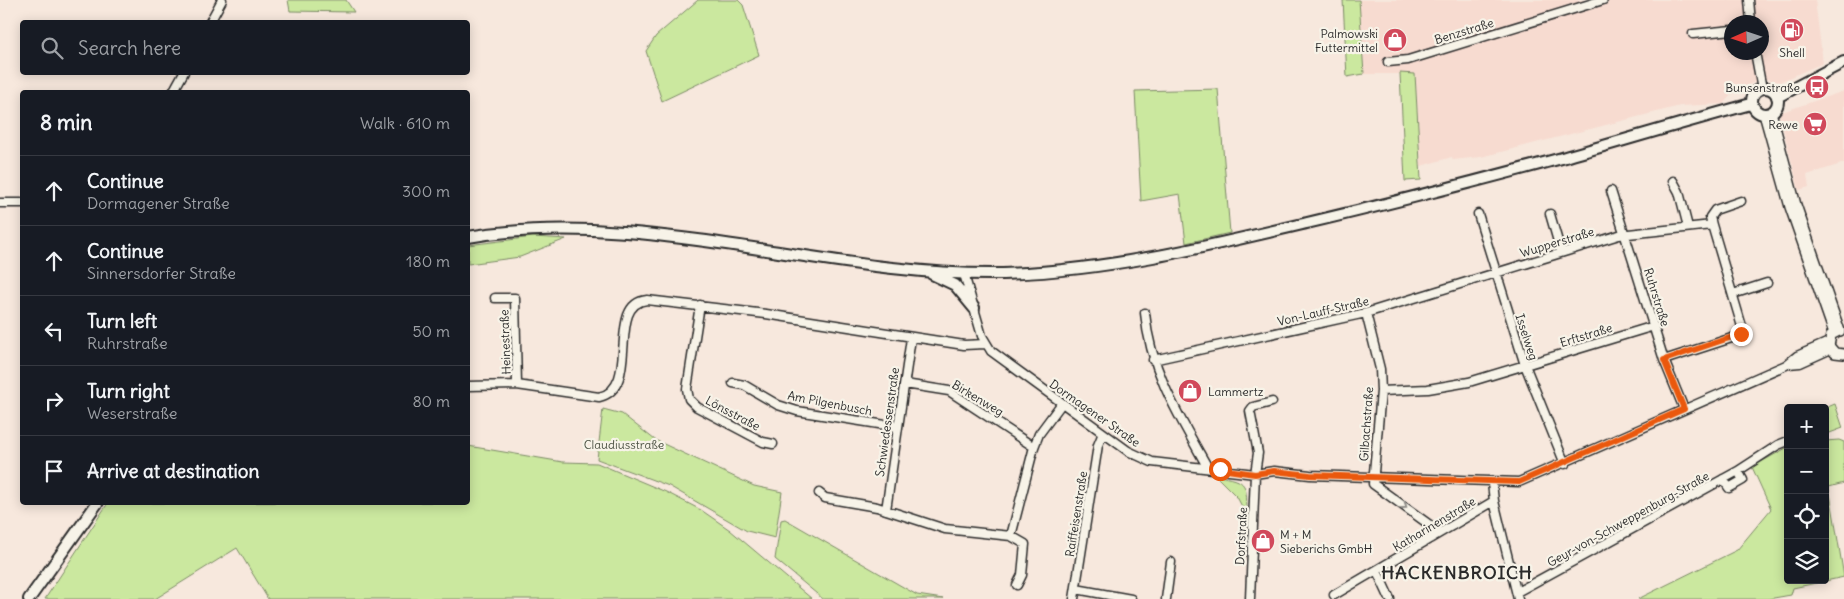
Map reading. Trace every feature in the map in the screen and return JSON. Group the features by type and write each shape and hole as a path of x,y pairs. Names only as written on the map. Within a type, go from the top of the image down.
{"main road":[{"path":"1778,97 1844,62"},
{"path":"1762,89 1771,90 1778,97 1777,106 1768,113 1754,109 1751,104 1752,98 1762,89"},
{"path":"470,237 527,230 595,230 672,238 820,260 927,271 964,274 1060,271 1175,254 1510,172 1751,104"},
{"path":"927,271 955,285 974,308"},
{"path":"29,599 96,505"}],"street":[{"path":"211,20 222,0"},
{"name":"Benzstraße","path":"1388,62 1408,60 1603,0"},
{"path":"1749,0 1750,15"},
{"path":"1693,34 1724,31"},
{"path":"1757,60 1762,89"},
{"path":"174,90 182,75"},
{"path":"1768,113 1790,207 1839,332 1830,346 1843,357"},
{"path":"1672,180 1679,192 1688,228"},
{"name":"Ruhrstraße","path":"1611,190 1664,360 1684,409"},
{"path":"1664,360 1741,334 1743,325 1710,217 1715,210 1741,201"},
{"path":"0,203 20,203"},
{"name":"Isselweg","path":"1478,214 1525,365 1565,464"},
{"path":"1550,214 1561,252"},
{"name":"Wupperstraße","path":"1495,272 1625,234 1712,225"},
{"name":"Von-Lauff-Straße","path":"1153,360 1366,313 1495,272"},
{"path":"470,386 518,385 598,396 606,395 618,384 630,309 634,304 647,300 700,305 911,338 973,346 985,344 964,274"},
{"path":"1733,294 1767,283"},
{"name":"Heinestraße","path":"495,298 524,298"},
{"name":"Heinestraße","path":"515,298 518,385"},
{"name":"Lönsstraße","path":"700,305 687,389 689,400 697,407 763,442 773,444"},
{"path":"1145,313 1147,338 1153,360 1165,388 1208,468"},
{"name":"Gilbachstraße","path":"1366,313 1380,369 1381,391 1374,478"},
{"name":"Erftstraße","path":"1381,391 1428,389 1452,385 1654,326"},
{"name":"Schwiedessenstraße","path":"886,510 911,338"},
{"name":"Dormagener Straße","path":"985,344 997,356 1128,451 1152,462 1255,474 1274,471 1492,483 1519,482 1565,464 1684,409 1786,365 1797,356 1830,346"},
{"name":"Am Pilgenbusch","path":"734,383 744,385 778,405 797,411 898,427"},
{"name":"Birkenweg","path":"905,384 949,391 1034,447"},
{"name":"Dorfstraße","path":"1250,599 1255,474 1258,453 1250,411 1253,407 1272,402"},
{"path":"1011,536 1034,447 1039,434 1062,403"},
{"name":"Raiffeisenstraße","path":"1074,599 1098,445 1103,433"},
{"name":"Geyr-von-Schweppenburg-Straße","path":"1518,595 1784,443"},
{"path":"1374,478 1373,484 1434,528 1438,534"},
{"path":"1492,483 1494,501 1518,595"},
{"path":"820,493 825,498 886,510 945,529 1011,536 1025,544 1022,575 1017,584"},
{"name":"Katharinenstraße","path":"1334,595 1494,501"},
{"path":"1166,599 1171,562"},
{"path":"1377,571 1390,599"},
{"path":"1076,589 1131,599"}],"shaded area":[{"path":"1359,0 1815,0 1823,63 1779,82 1767,79 1750,84 1733,93 1723,104 1680,106 1481,157 1453,160 1452,157 1421,166 1415,74 1364,74"},
{"path":"1844,91 1844,163 1807,175 1809,187 1799,190 1779,113"}],"green space":[{"path":"288,0 346,0 354,12 290,11"},
{"path":"698,0 738,0 743,5 759,55 662,101 646,51 656,36"},
{"path":"1343,0 1359,0 1364,74 1347,77"},
{"path":"1400,73 1415,74 1421,180 1405,181"},
{"path":"1218,89 1230,233 1186,243 1180,194 1141,201 1135,91"},
{"path":"533,237 566,239 520,257 470,264 470,245"},
{"path":"1835,404 1843,428 1829,433 1829,406"},
{"name":"Claudiusstraße","path":"603,409 622,414 655,440 754,486 782,492 775,538 747,531 669,486 597,459"},
{"path":"1839,440 1844,442 1844,483 1829,487 1829,449 1829,441"},
{"path":"470,446 563,462 597,463 666,492 701,510 730,530 812,599 268,599 237,548 155,599 45,599 107,505 470,505"},
{"path":"1784,449 1784,584 1812,584 1793,588 1791,595 1768,599 1638,599 1737,550 1771,509 1752,467"},
{"path":"1216,476 1235,480 1244,486 1247,497 1247,516 1237,497"},
{"path":"1829,487 1844,577 1829,580"},
{"path":"785,519 917,595 943,599 823,599 775,559 781,520"}],"place":[{"name":"Shell","path":"1792,30"},
{"name":"Palmowski Futtermittel","path":"1395,40"},
{"name":"Bunsenstraße","path":"1817,87"},
{"name":"Rewe","path":"1815,124"},
{"name":"Lammertz","path":"1190,391"},
{"name":"M + M Sieberichs GmbH","path":"1263,541"}],"district":[{"name":"HACKENBROICH","path":"1457,572"}],"route":[{"path":"1220,469 1255,474 1274,471 1310,475 1492,483 1519,482 1684,409 1664,360 1741,334"}]}
